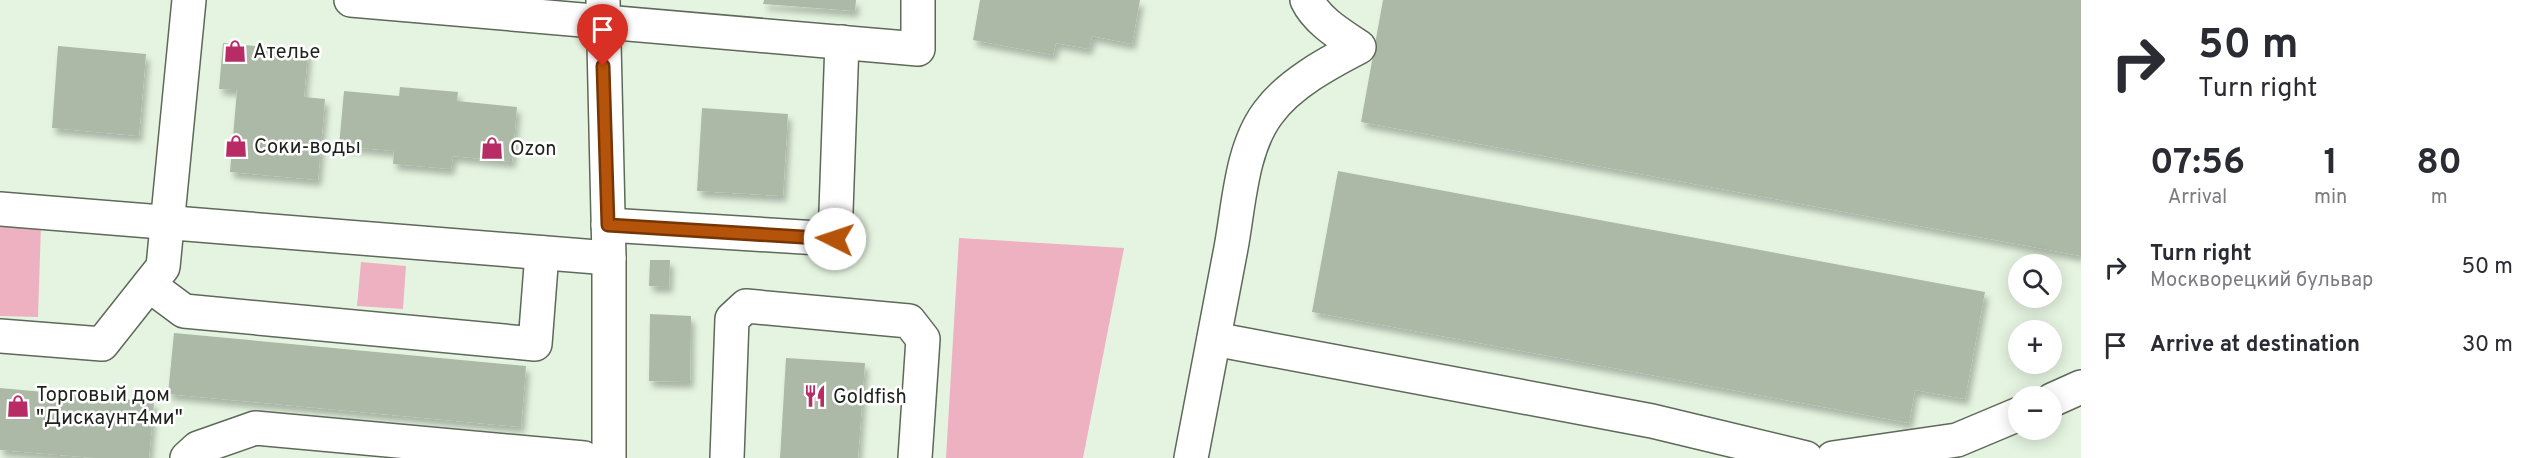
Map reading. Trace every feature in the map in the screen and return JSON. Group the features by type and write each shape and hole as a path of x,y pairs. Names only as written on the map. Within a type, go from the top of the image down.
{"street":[{"path":"0,336 102,344 164,267 189,0"},
{"path":"362,0 602,10 842,42 918,49 918,0"},
{"path":"1191,458 1255,133 1269,111 1287,94 1335,60 1359,47 1335,31 1311,9 1307,0"},
{"path":"602,10 609,258 609,458"},
{"path":"608,225 835,239 842,42"},
{"path":"0,209 609,258"},
{"path":"149,285 184,311 535,344 542,253"},
{"path":"727,458 732,319 746,306 909,321 923,339 915,458"},
{"path":"1214,339 1652,421 1806,458"},
{"path":"2062,396 2081,387"},
{"path":"1833,458 1957,440 2008,419"},
{"path":"187,458 198,448 255,428 584,458"}],"shaded area":[{"path":"0,224 41,225 38,317 0,316"},
{"path":"959,238 1124,248 1083,458 946,458"},
{"path":"361,262 406,266 403,309 357,306"}],"building":[{"path":"764,0 856,0 855,11 763,4"},
{"path":"980,0 1140,0 1132,44 1092,36 1089,49 1056,43 1053,55 973,40"},
{"path":"1383,0 2081,0 2081,256 1361,122"},
{"path":"223,43 308,51 304,97 325,99 318,180 230,172 237,90 219,89"},
{"path":"58,46 146,54 139,136 52,128"},
{"path":"400,87 458,92 457,101 517,107 512,162 453,156 451,169 393,164 394,151 339,146 344,91 399,96"},
{"path":"702,108 788,114 783,196 697,191"},
{"path":"1338,171 1985,292 1965,399 1915,390 1909,423 1312,312"},
{"path":"650,260 670,260 669,287 649,286"},
{"path":"650,314 691,316 690,382 649,381"},
{"path":"174,333 526,366 521,427 168,394"},
{"path":"786,358 865,363 858,458 780,458"},
{"path":"0,388 154,402 149,458 95,458 0,450"}],"place":[{"name":"Ателье","path":"235,51"},
{"name":"Соки-воды","path":"236,146"},
{"name":"Ozon","path":"492,148"},
{"name":"Goldfish","path":"815,396"},
{"name":"Торговый дом \"Дискаунт4ми\"","path":"18,406"}],"route":[{"path":"603,66 608,225 835,239"}]}
